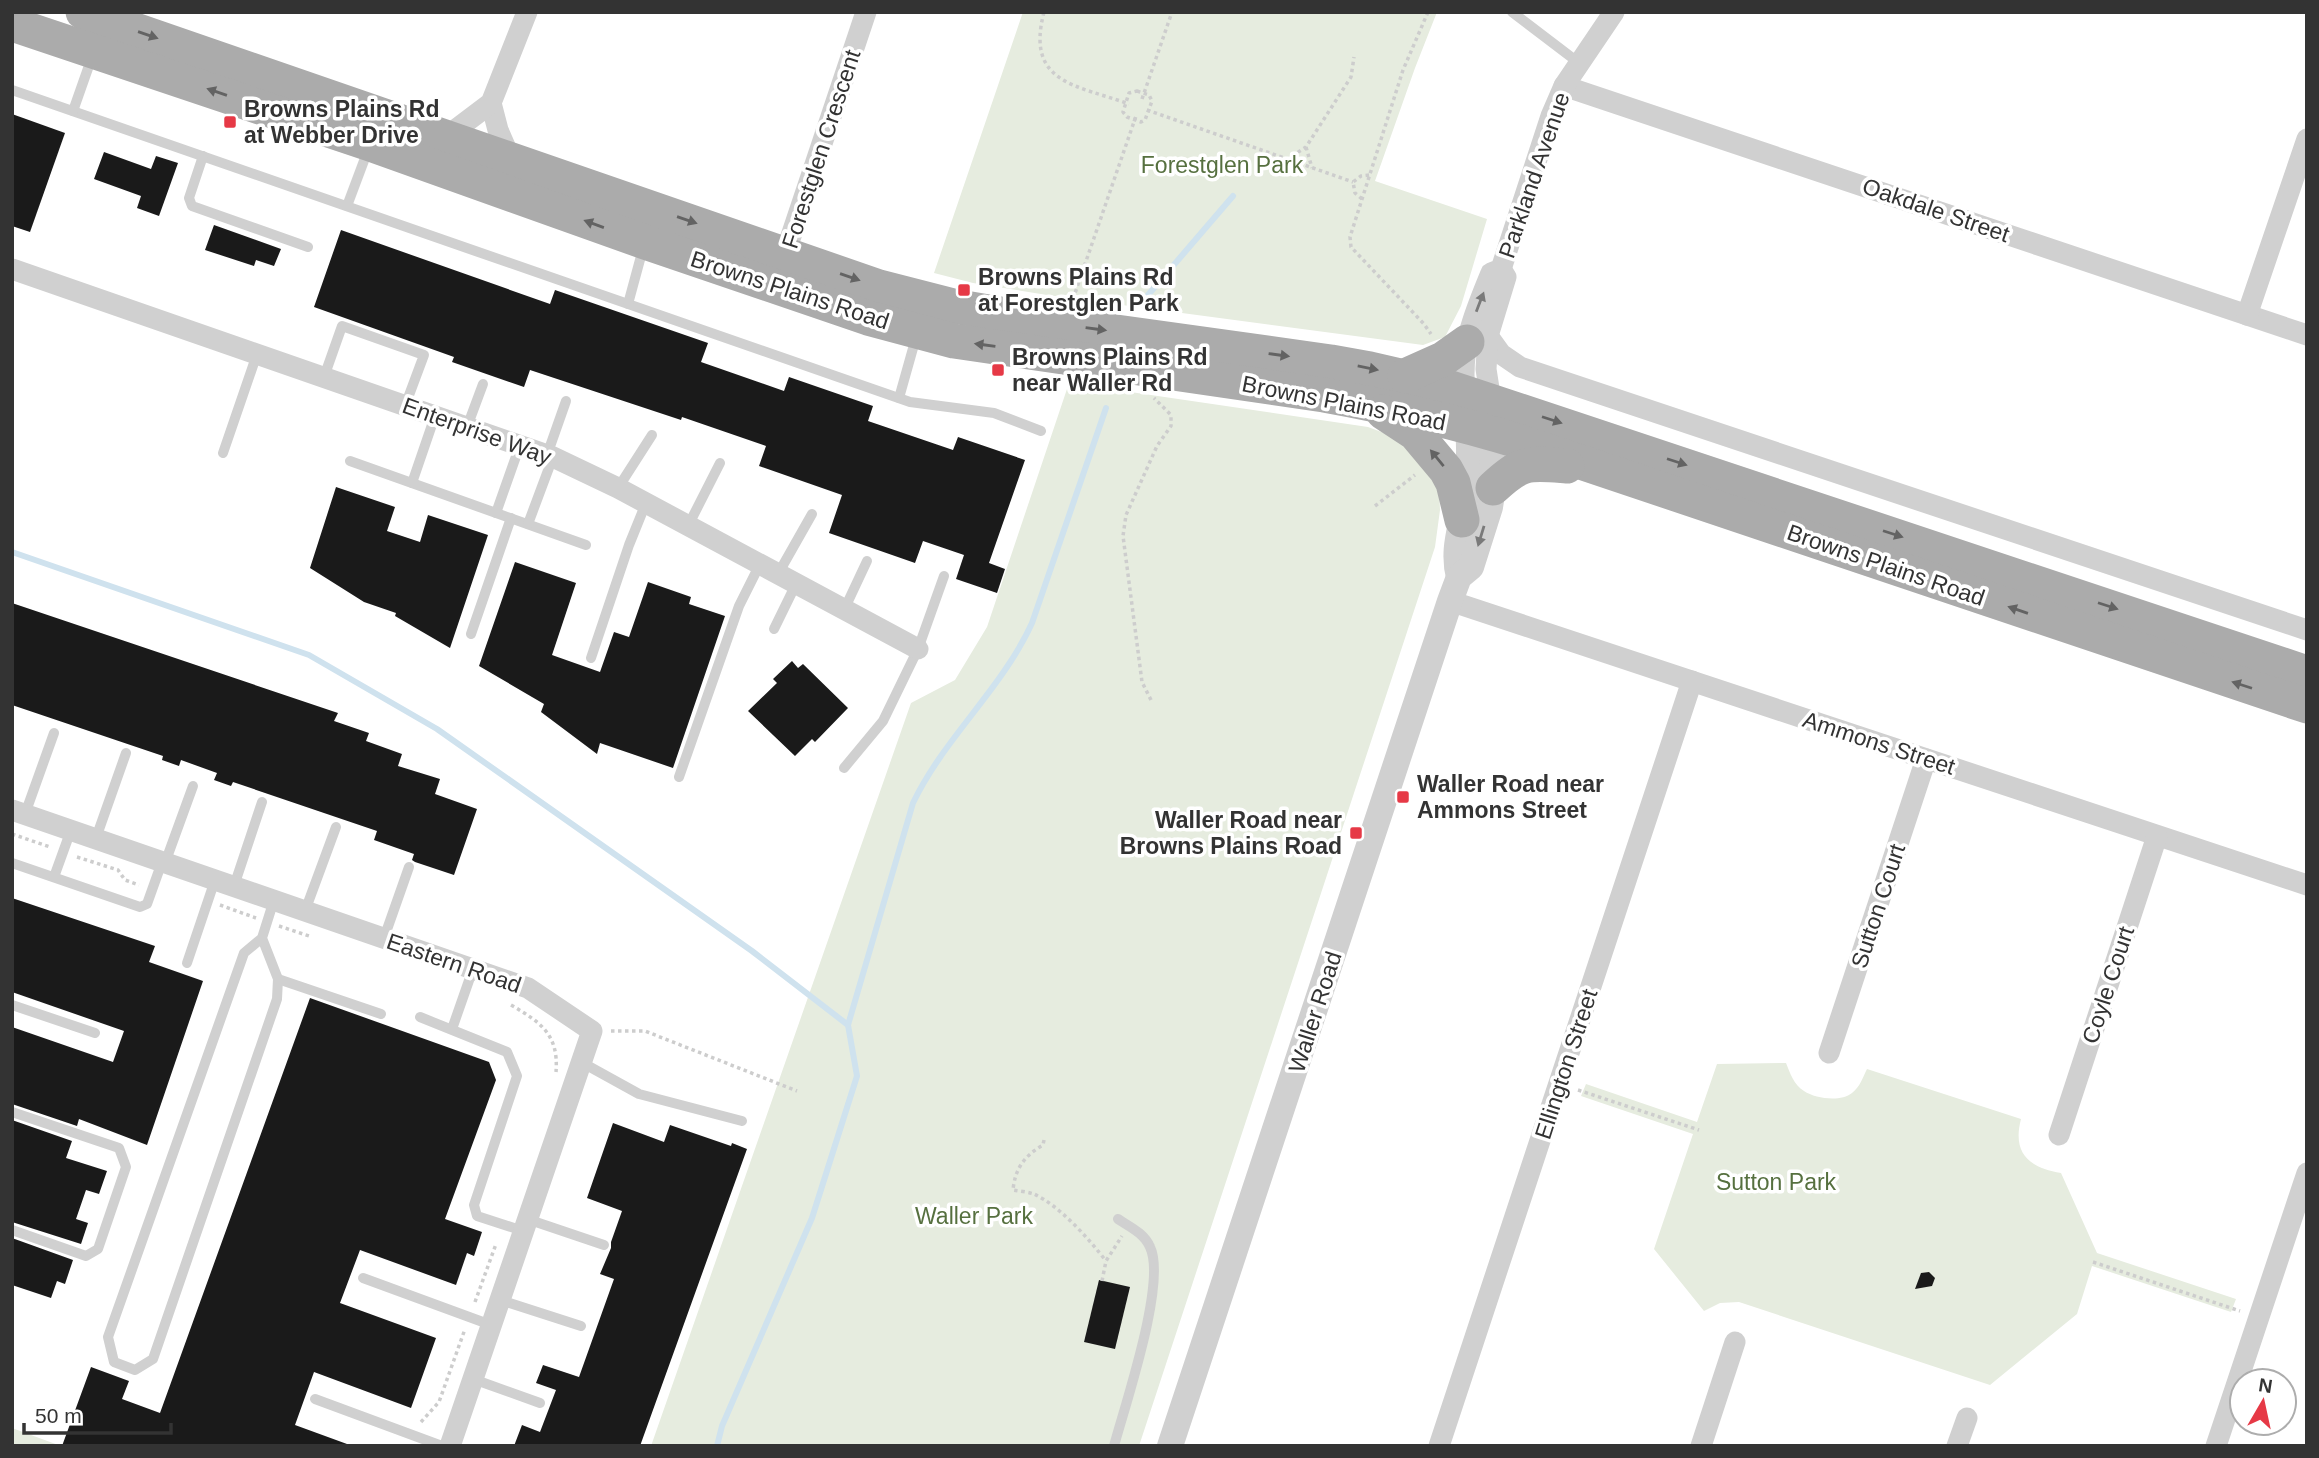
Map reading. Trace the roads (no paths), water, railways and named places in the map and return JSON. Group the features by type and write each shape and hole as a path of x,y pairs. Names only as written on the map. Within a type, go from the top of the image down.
{"main road":[{"name":"Browns Plains Road","path":"83,12 512,160 780,270 868,318 954,341 1071,356 1368,403 1479,413 2307,673"},
{"name":"Browns Plains Road","path":"12,24 370,144 645,242 879,287 953,306 1066,325 1331,362 1405,376 1598,468 2307,706"},
{"path":"1405,376 1443,359 1463,340"},
{"path":"1368,403 1415,433 1438,459 1453,483 1462,520"},
{"path":"1493,488 1509,473 1524,465 1598,468"}],"street":[{"path":"446,137 491,103 527,12"},
{"name":"Forestglen Crescent","path":"780,270 866,12"},
{"name":"Parkland Avenue","path":"1479,413 1463,362 1463,340 1491,274 1501,268 1551,116 1564,86 1614,12"},
{"name":"Oakdale Street","path":"1564,86 2307,335"},
{"path":"491,103 498,130 512,160"},
{"path":"2247,315 2307,139"},
{"name":"Enterprise Way","path":"12,269 550,456 618,488 918,649"},
{"path":"1463,340 1540,373 2307,630"},
{"name":"Waller Road","path":"1170,1446 1455,589 1471,567 1490,507 1493,488 1479,413"},
{"name":"Waller Road","path":"1455,589 1455,561 1479,413"},
{"name":"Ammons Street","path":"1455,589 1692,681 2307,885"},
{"name":"Ellington Street","path":"1439,1446 1692,681"},
{"name":"Sutton Court","path":"1829,1053 1926,759"},
{"name":"Eastern Road","path":"19,812 528,988 592,1031 581,1062"},
{"name":"Coyle Court","path":"2059,1135 2157,836"},
{"path":"450,1446 500,1300 518,1225 581,1062"},
{"path":"2216,1446 2307,1173"},
{"path":"1701,1446 1735,1342"},
{"path":"1957,1446 1966,1418"}],"lane":[{"path":"1512,12 1579,63"},
{"path":"73,111 94,51"},
{"path":"12,90 911,402 994,413 1041,431"},
{"path":"348,206 370,144"},
{"path":"203,156 189,198 192,206 308,247"},
{"path":"628,304 645,242"},
{"path":"324,377 342,326 424,355 405,405"},
{"path":"899,398 918,332"},
{"path":"223,453 257,354"},
{"path":"467,427 483,384"},
{"path":"528,524 566,401"},
{"path":"412,483 435,416"},
{"path":"618,488 652,435"},
{"path":"496,513 520,446"},
{"path":"350,461 586,545"},
{"path":"688,526 720,463"},
{"path":"591,658 646,503"},
{"path":"679,777 739,606 778,574 812,514"},
{"path":"471,634 512,518"},
{"path":"844,610 867,561"},
{"path":"774,629 778,574"},
{"path":"844,768 883,721 918,649 944,576"},
{"path":"19,812 54,733"},
{"path":"96,838 126,753"},
{"path":"12,863 140,907 147,904 193,786"},
{"path":"187,963 208,901 224,883 262,802"},
{"path":"305,911 336,827"},
{"path":"54,877 71,830"},
{"path":"384,938 408,867"},
{"path":"262,938 278,979 277,999 153,1359 135,1370 114,1362 108,1337 244,953 262,938 274,900"},
{"path":"452,1029 473,969"},
{"path":"278,979 381,1014"},
{"path":"12,1005 95,1033"},
{"path":"420,1017 507,1052 517,1076 474,1205 477,1216 604,1245"},
{"path":"581,1062 639,1094 741,1121"},
{"path":"12,1112 119,1148 126,1167 99,1250 86,1256 12,1230"},
{"path":"1114,1446 1147,1328 1155,1259 1149,1244 1139,1232 1118,1219"},
{"path":"363,1278 491,1325"},
{"path":"500,1300 581,1326"},
{"path":"473,1379 540,1403"},
{"path":"315,1399 442,1446"}],"waterway":[{"path":"1148,295 1233,196"},
{"path":"848,1025 913,803 940,757 1005,670 1032,623 1106,408"},
{"path":"12,552 309,655 437,729 752,951 848,1025 857,1076 812,1218 722,1426 717,1446"}],"place":[{"name":"Browns Plains Rd at Webber Drive","path":"230,122"},
{"name":"Browns Plains Rd at Forestglen Park","path":"964,290"},
{"name":"Browns Plains Rd near Waller Rd","path":"998,370"},
{"name":"Waller Road near Ammons Street","path":"1403,797"},
{"name":"Waller Road near Browns Plains Road","path":"1356,833"}],"park label":[{"name":"Forestglen Park","path":"1222,165"},
{"name":"Sutton Park","path":"1776,1182"},
{"name":"Waller Park","path":"974,1216"}]}
